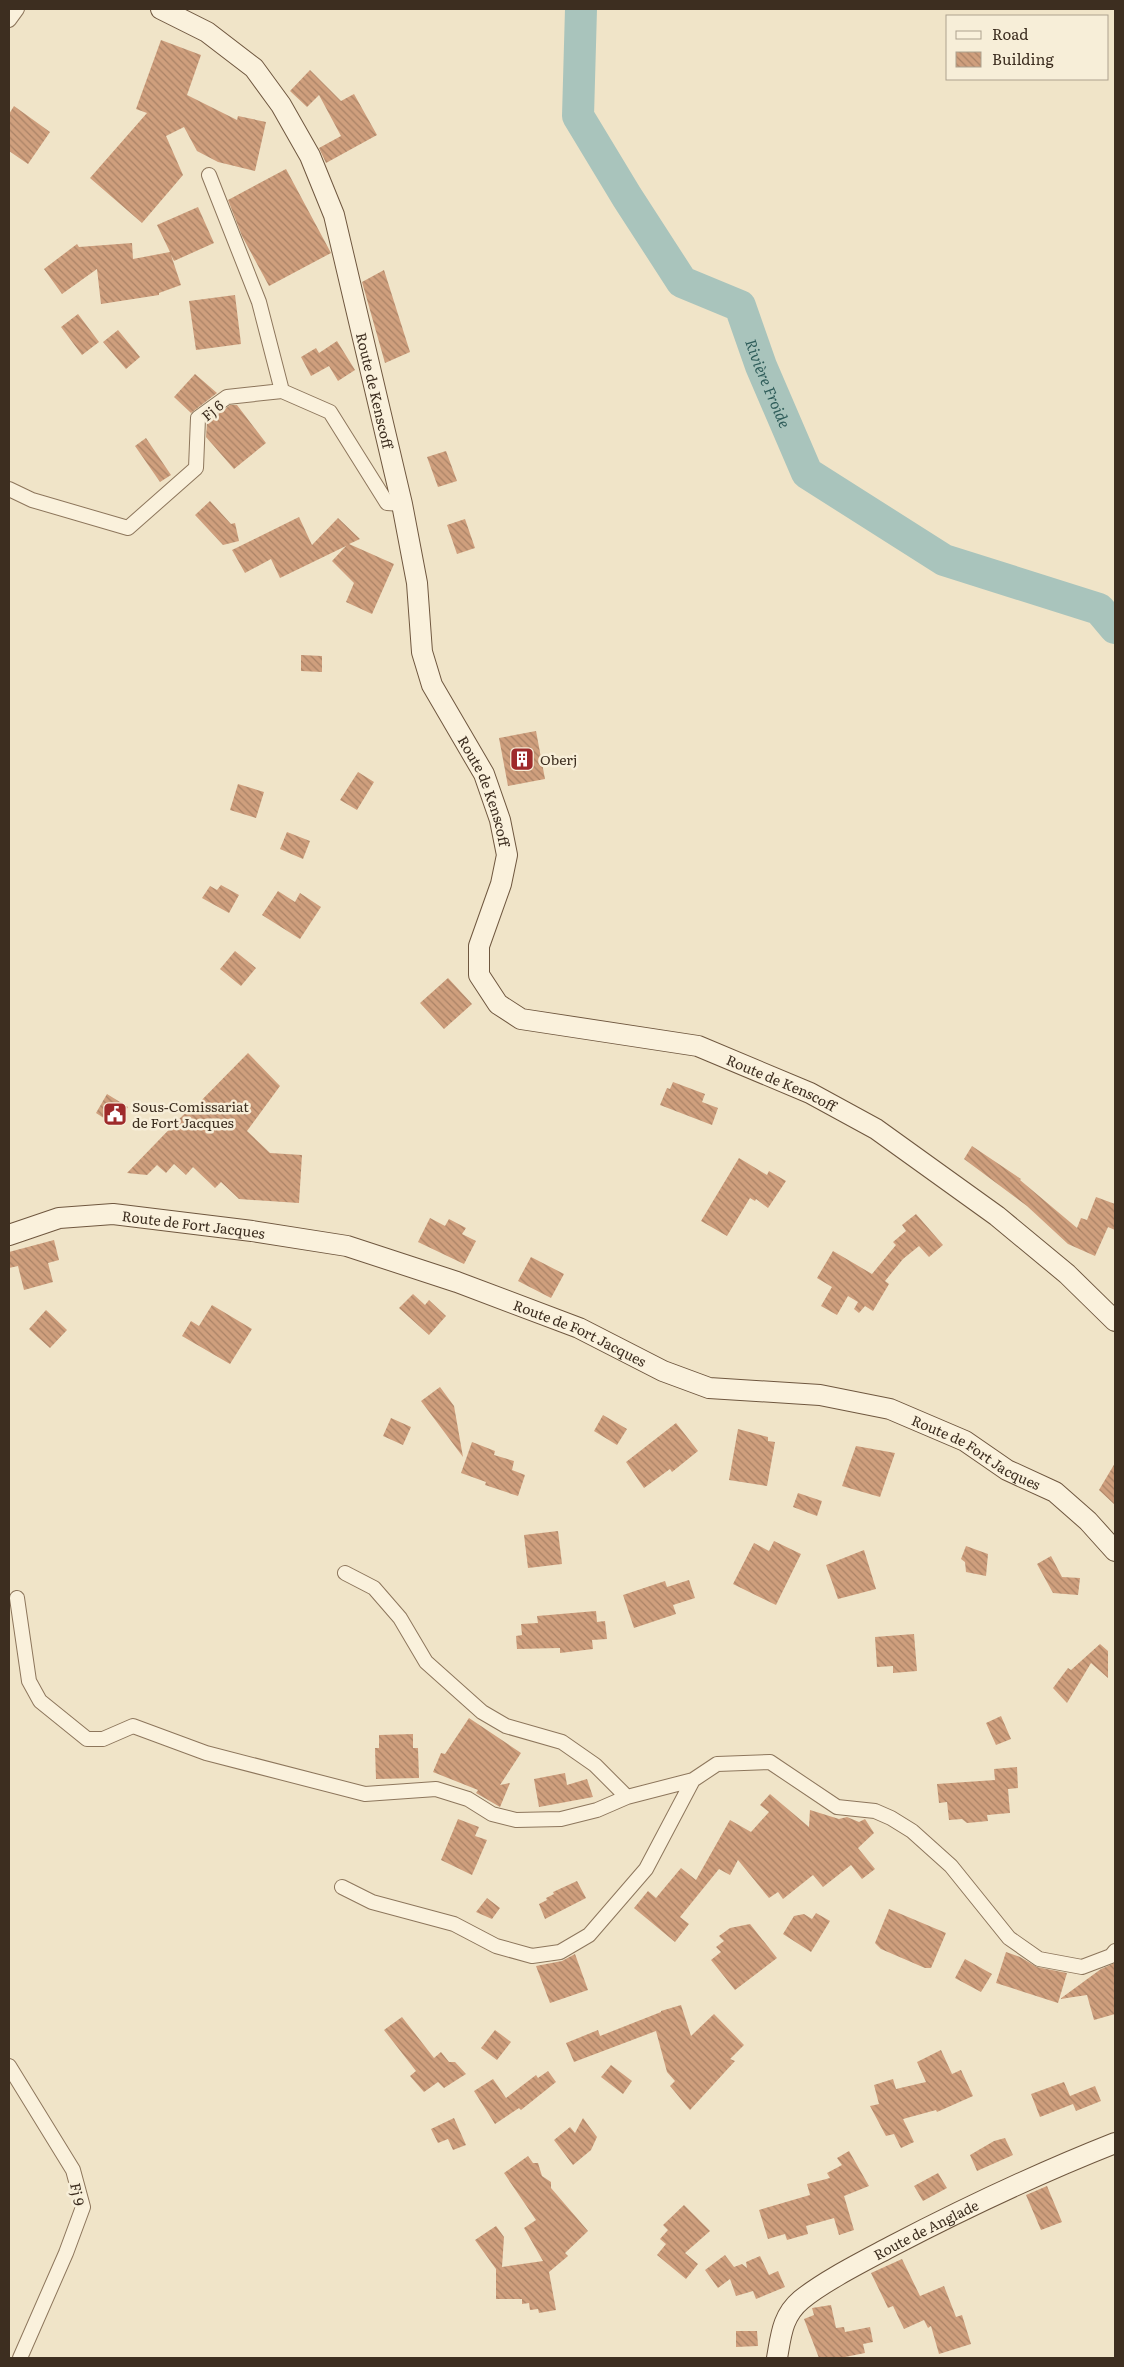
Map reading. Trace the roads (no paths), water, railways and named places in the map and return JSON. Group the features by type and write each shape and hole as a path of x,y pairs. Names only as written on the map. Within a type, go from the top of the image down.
{"main road":[{"name":"Route de Kenscoff","path":"161,9 207,32 254,68 281,105 310,156 334,214 402,504 418,582 422,652 432,685 484,774 500,820 507,855 501,884 479,946 479,975 498,1004 521,1019 698,1046 810,1093 876,1129 997,1216 1067,1274 1115,1321"},
{"name":"Route de Fort Jacques","path":"9,1235 59,1218 113,1214 252,1230 347,1246 457,1282 579,1328 662,1371 709,1388 820,1395 890,1409 965,1441 1008,1470 1055,1492 1088,1521 1115,1550"},
{"name":"Route de Anglade","path":"777,2358 782,2324 800,2301 859,2264 949,2216 1049,2169 1115,2143"}],"street":[{"path":"9,20 17,9"},
{"path":"209,175 259,302 282,391"},
{"name":"Fj 6","path":"9,489 32,500 128,528 196,468 198,418 227,397 282,391 330,412 386,503 402,504"},
{"path":"345,1573 374,1588 400,1618 426,1662 482,1712 506,1726 562,1742 595,1765 627,1797"},
{"path":"17,1598 29,1681 40,1701 87,1739 104,1739 133,1726 206,1752 365,1794 436,1789 468,1799 492,1814 516,1820 561,1819 597,1810 627,1797 693,1780 717,1764 770,1762 837,1807 875,1811 892,1818 912,1831 951,1866 1009,1938 1039,1959 1082,1967 1111,1956 1115,1951"},
{"path":"342,1887 372,1902 454,1924 496,1946 532,1956 560,1952 589,1935 646,1869 693,1780"},
{"name":"Fj 9","path":"9,2066 72,2170 83,2207 60,2268 20,2358"}],"waterway":[{"name":"Rivière Froide","path":"581,9 578,116 682,282 740,306 761,366 807,473 944,560 1099,609 1115,628"}],"place":[{"name":"Oberj","path":"522,759"},
{"name":"Sous-Comissariat de Fort Jacques","path":"115,1114"}]}
